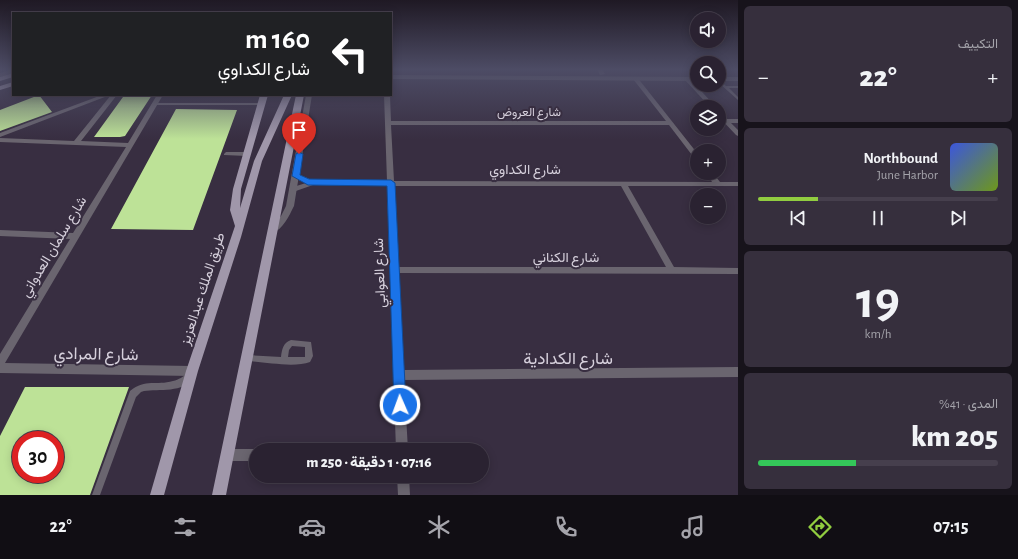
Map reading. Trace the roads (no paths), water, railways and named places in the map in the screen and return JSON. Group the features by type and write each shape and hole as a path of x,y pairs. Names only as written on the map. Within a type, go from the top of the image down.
{"main road":[{"path":"239,225 235,210 237,189 264,96"},
{"name":"طريق الملك عبدالعزيز","path":"157,495 192,374 258,161 288,96"},
{"path":"219,495 300,96"}],"street":[{"path":"646,92 690,148"},
{"path":"700,92 707,100"},
{"path":"0,135 104,96"},
{"path":"76,143 113,96"},
{"name":"شارع سلمان العدواني","path":"0,363 159,96"},
{"path":"273,230 287,212 293,190 309,96"},
{"name":"شارع العوابي","path":"387,96 402,443"},
{"path":"726,121 738,121"},
{"path":"726,121 738,134"},
{"name":"شارع العروض","path":"388,123 670,123"},
{"path":"0,140 130,145"},
{"name":"شارع الكداوي","path":"296,176 312,183"},
{"path":"715,180 718,184"},
{"name":"شارع الكداوي","path":"293,190 312,183 738,184"},
{"path":"623,184 672,271"},
{"path":"0,233 76,236"},
{"name":"شارع الكناني","path":"394,270 738,271"},
{"name":"شارع المرادي","path":"0,368 192,374"},
{"name":"شارع الكدادية","path":"399,375 738,372"},
{"path":"227,455 249,455"},
{"path":"403,483 404,495"}],"lane":[{"path":"155,104 262,104"},
{"path":"226,154 247,154"},
{"path":"247,358 284,360"},
{"path":"96,495 133,394 144,386 175,386 192,374"}]}
